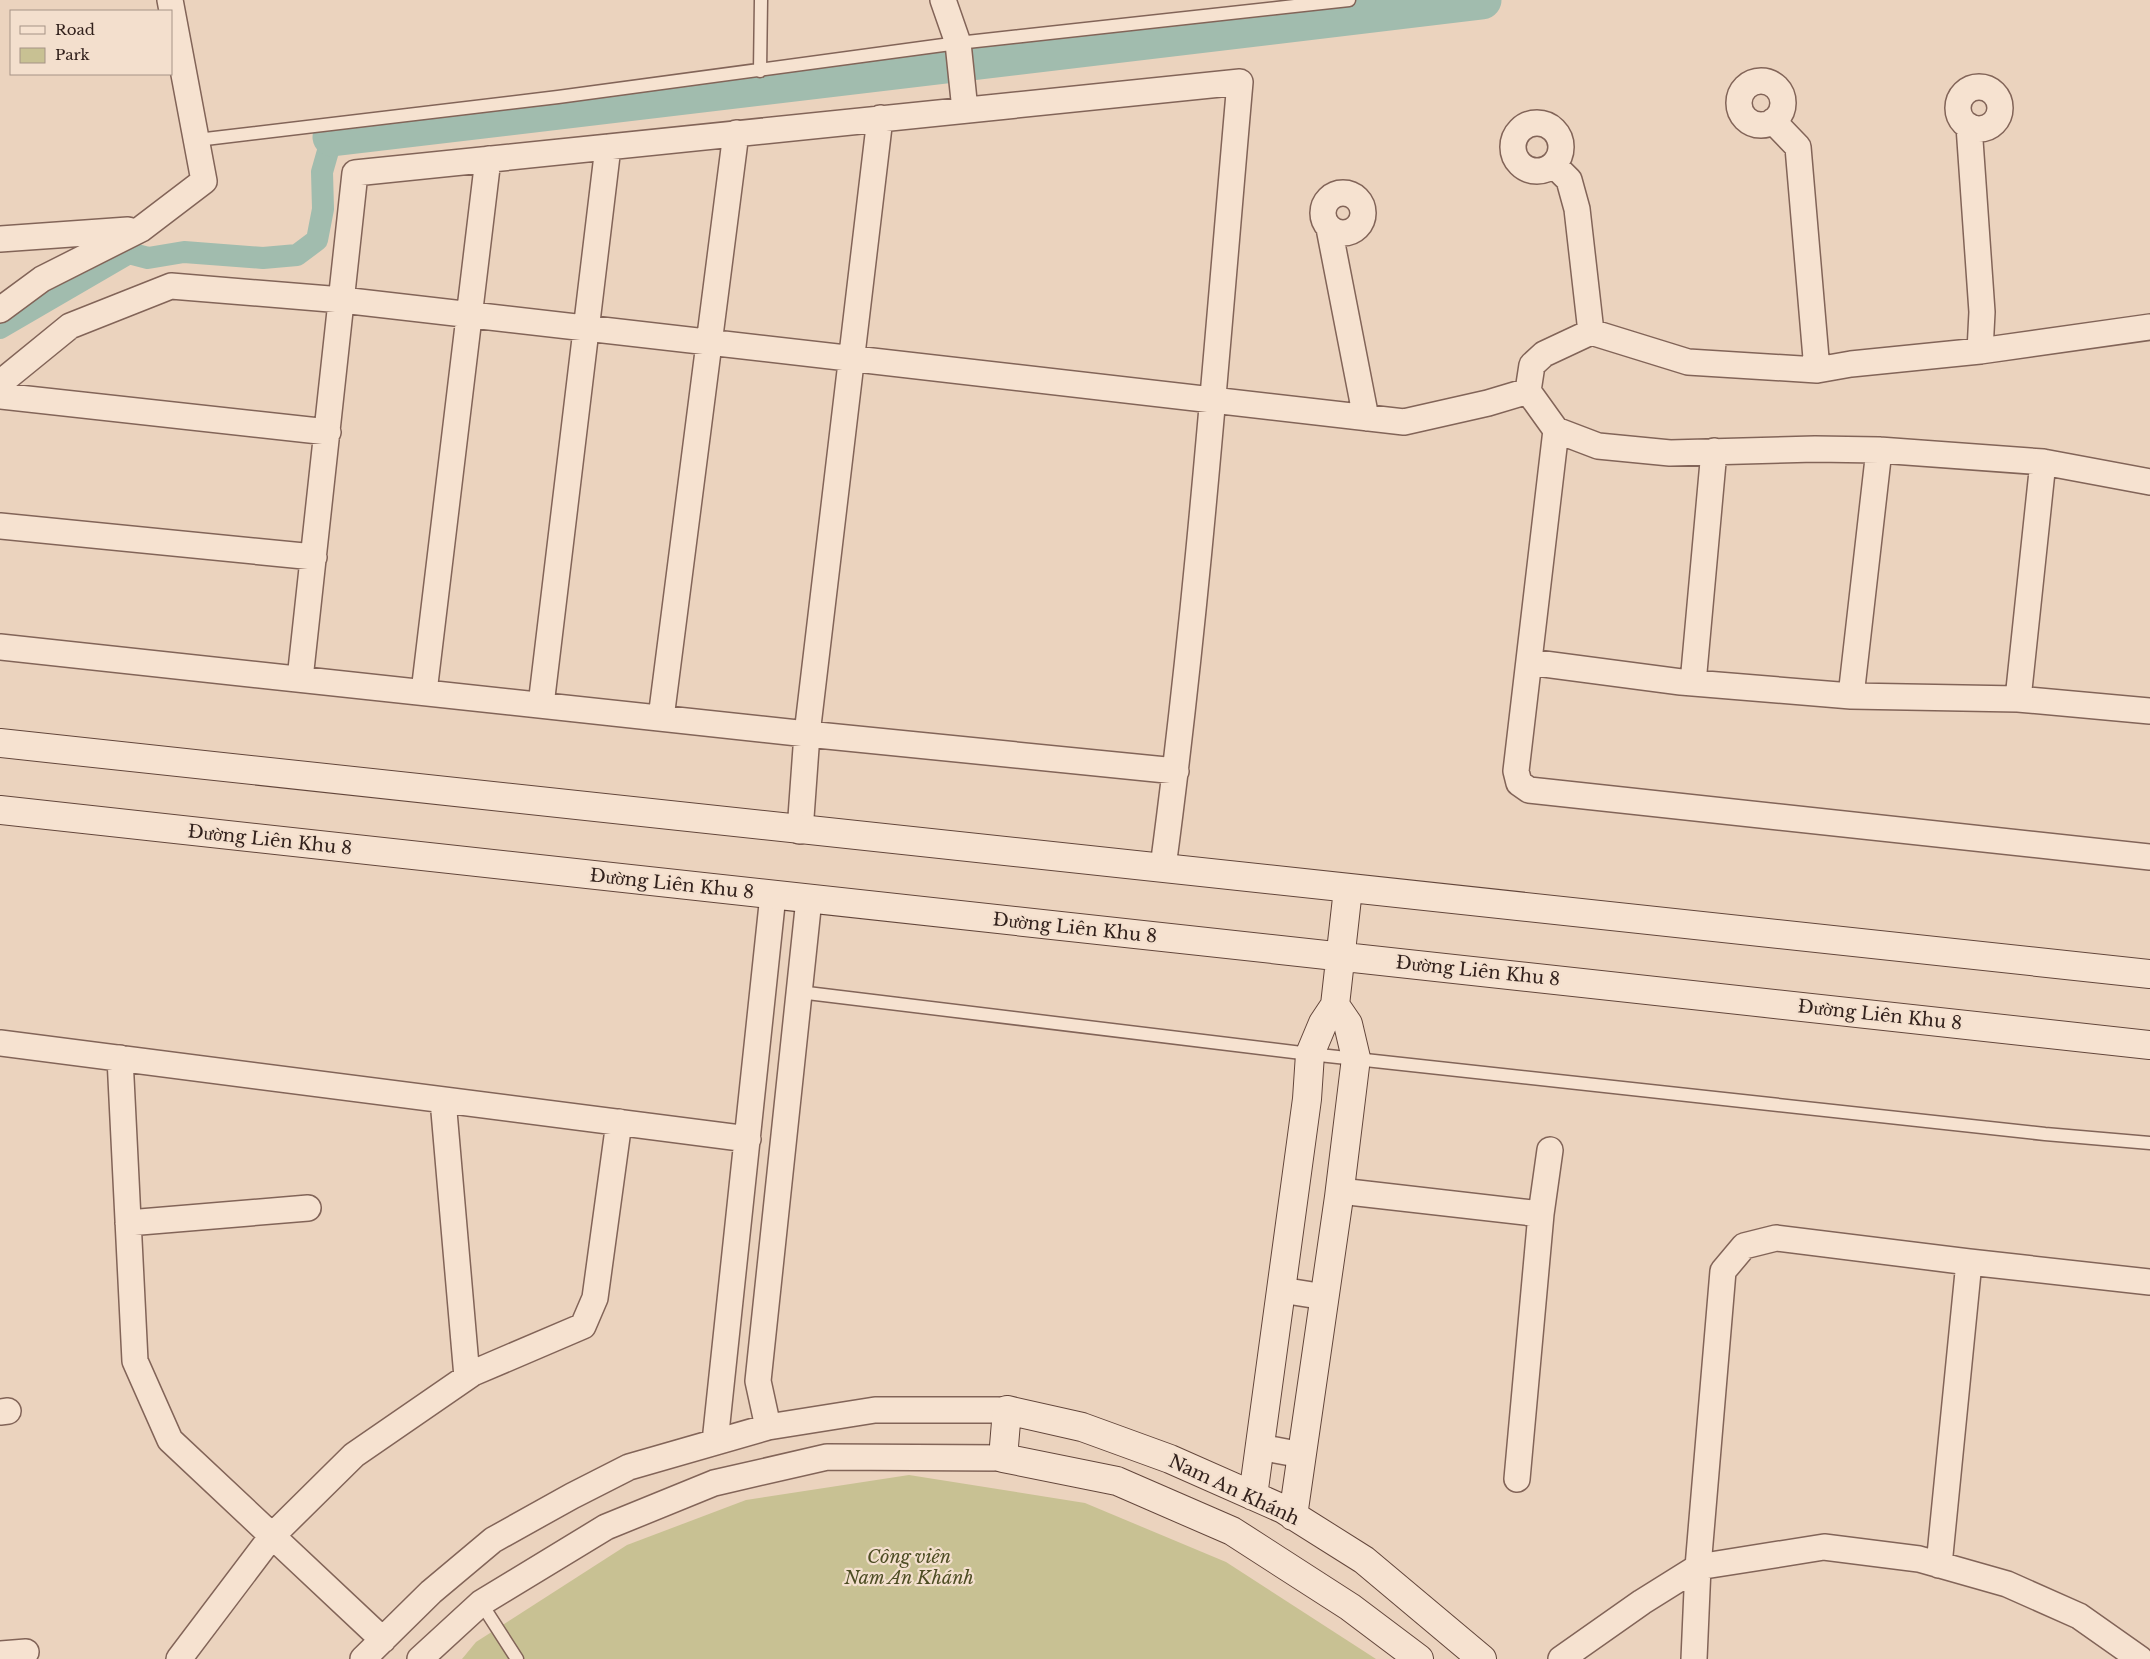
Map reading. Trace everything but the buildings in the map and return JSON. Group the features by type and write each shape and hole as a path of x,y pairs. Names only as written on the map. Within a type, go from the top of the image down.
{"street":[{"path":"943,0 958,44 965,109"},
{"path":"0,310 42,279 141,230 204,181 172,10"},
{"path":"300,679 328,432 354,173 1240,82 1212,400 1176,771 1163,867"},
{"path":"800,830 807,734 880,118"},
{"path":"1773,121 1798,147 1817,370"},
{"path":"1969,126 1982,312 1980,351"},
{"path":"661,718 736,133"},
{"path":"541,705 608,147"},
{"path":"424,692 488,159"},
{"path":"1554,165 1569,180 1577,209 1591,332"},
{"path":"1329,228 1366,418"},
{"path":"0,239 141,230"},
{"path":"0,383 70,326 172,286 342,300 470,314 1404,422 1488,403 1528,391"},
{"path":"2150,327 1980,351 1851,364 1817,370 1688,362 1591,332 1544,354 1532,365 1528,391 1556,430 1598,446 1670,453 1879,450 2043,462 2150,482"},
{"path":"0,396 328,432"},
{"path":"1556,430 1516,771 1519,783 1529,790 2150,857"},
{"path":"1852,696 1879,450"},
{"path":"1693,683 1714,451"},
{"path":"2018,699 2043,462"},
{"path":"0,526 314,557"},
{"path":"0,647 807,734 1176,771"},
{"path":"1529,662 1693,683 1852,696 2018,699 2150,711"},
{"path":"0,742 800,830 1163,867 1348,889 2150,974"},
{"name":"Đường Liên Khu 8","path":"0,810 2150,1045"},
{"path":"1253,1496 1307,1099 1310,1054 1323,1023 1336,1005 1348,889"},
{"path":"715,1442 773,895"},
{"path":"768,1427 758,1381 809,899"},
{"path":"2102,969 2150,958"},
{"path":"1293,1516 1340,1191 1356,1058 1348,1024 1336,1005"},
{"path":"0,1043 748,1139"},
{"path":"120,1058 135,1361 170,1440 383,1640"},
{"path":"443,1100 467,1377"},
{"path":"179,1659 272,1536 354,1455 467,1377 583,1326 595,1298 618,1122"},
{"path":"1517,1479 1541,1214 1550,1150"},
{"path":"1340,1191 1541,1214"},
{"path":"128,1223 308,1208"},
{"path":"738,1226 774,1232"},
{"path":"1694,1659 1698,1567 1723,1271 1744,1246 1776,1238 2150,1282"},
{"path":"1939,1565 1969,1262"},
{"path":"1280,1290 1325,1297"},
{"path":"363,1659 431,1592 494,1540 572,1496 629,1467 768,1427 874,1410 1007,1410 1003,1458"},
{"name":"Nam An Khánh","path":"1007,1410 1082,1426 1170,1459 1293,1516 1364,1560 1482,1659"},
{"path":"1259,1447 1302,1455"},
{"path":"420,1659 481,1604 606,1528 714,1483 827,1456 1003,1458 1117,1481 1232,1531 1350,1607 1419,1659"},
{"path":"1562,1659 1642,1602 1698,1567 1824,1547 1919,1560 2007,1584 2079,1616 2140,1659"},
{"path":"0,1654 26,1652"},
{"path":"2146,1659 2150,1656"}],"lane":[{"path":"760,0 760,71"},
{"path":"197,140 760,71 958,44 1349,0"},
{"path":"799,992 1310,1054 2045,1134 2150,1143"},
{"path":"481,1604 517,1659"}],"green space":[{"name":"Công viên Nam An Khánh","path":"909,1475 1085,1503 1226,1562 1376,1659 462,1659 476,1642 627,1545 746,1500"}],"waterway":[{"path":"332,137 1482,0"},
{"path":"0,328 129,253 148,258 184,252 263,258 297,255 317,240 323,209 322,172 332,137"}]}
